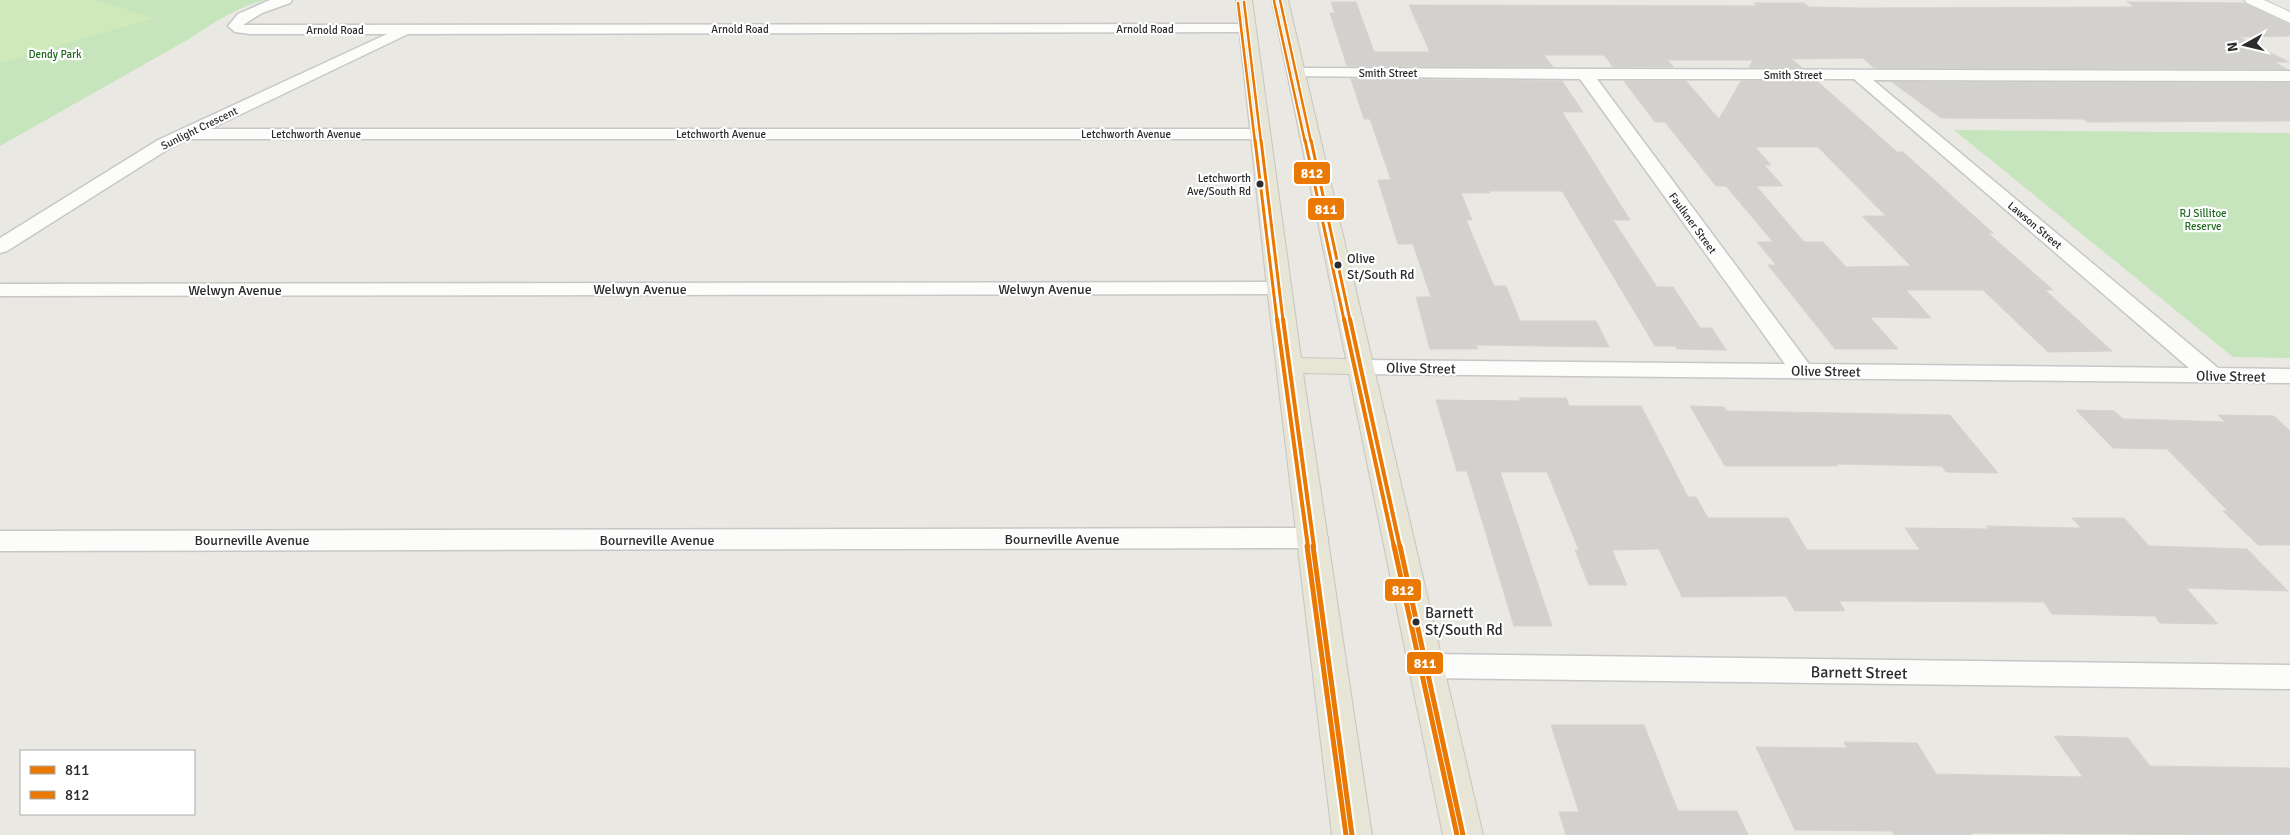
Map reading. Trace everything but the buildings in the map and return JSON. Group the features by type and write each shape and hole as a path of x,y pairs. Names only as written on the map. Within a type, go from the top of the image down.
{"main road":[{"path":"1244,0 1259,134 1352,835"},
{"path":"1280,0 1463,835"},
{"path":"1290,365 1361,367"}],"street":[{"name":"Arnold Road","path":"285,0 260,8 235,24 237,28 245,30 1247,28"},
{"path":"2252,0 2290,18"},
{"name":"Sunlight Crescent","path":"0,247 157,148 409,30"},
{"name":"Smith Street","path":"1296,73 2290,76"},
{"name":"Faulkner Street","path":"1585,74 1802,371"},
{"name":"Lawson Street","path":"1858,75 2212,376"},
{"name":"Letchworth Avenue","path":"184,134 1259,134"},
{"name":"Welwyn Avenue","path":"0,290 1279,288"},
{"name":"Olive Street","path":"1361,367 2290,376"},
{"name":"Bourneville Avenue","path":"0,541 1314,538"},
{"name":"Barnett Street","path":"1427,666 2290,677"}],"green space":[{"name":"Dendy Park","path":"0,0 265,0 225,16 189,39 0,146"},
{"path":"0,0 96,0 154,18 0,63"},
{"name":"RJ Sillitoe Reserve","path":"1954,130 2290,133 2290,358 2233,357"}],"transit line":[{"name":"811","path":"1280,0 1463,835"},
{"name":"812","path":"1274,1 1457,835"},
{"name":"811","path":"1244,2 1279,288 1352,835"},
{"name":"812","path":"1238,3 1273,289 1346,835"}],"place":[{"name":"Letchworth Ave/South Rd","path":"1260,184"},
{"name":"Olive St/South Rd","path":"1338,265"},
{"name":"Barnett St/South Rd","path":"1416,622"}]}
